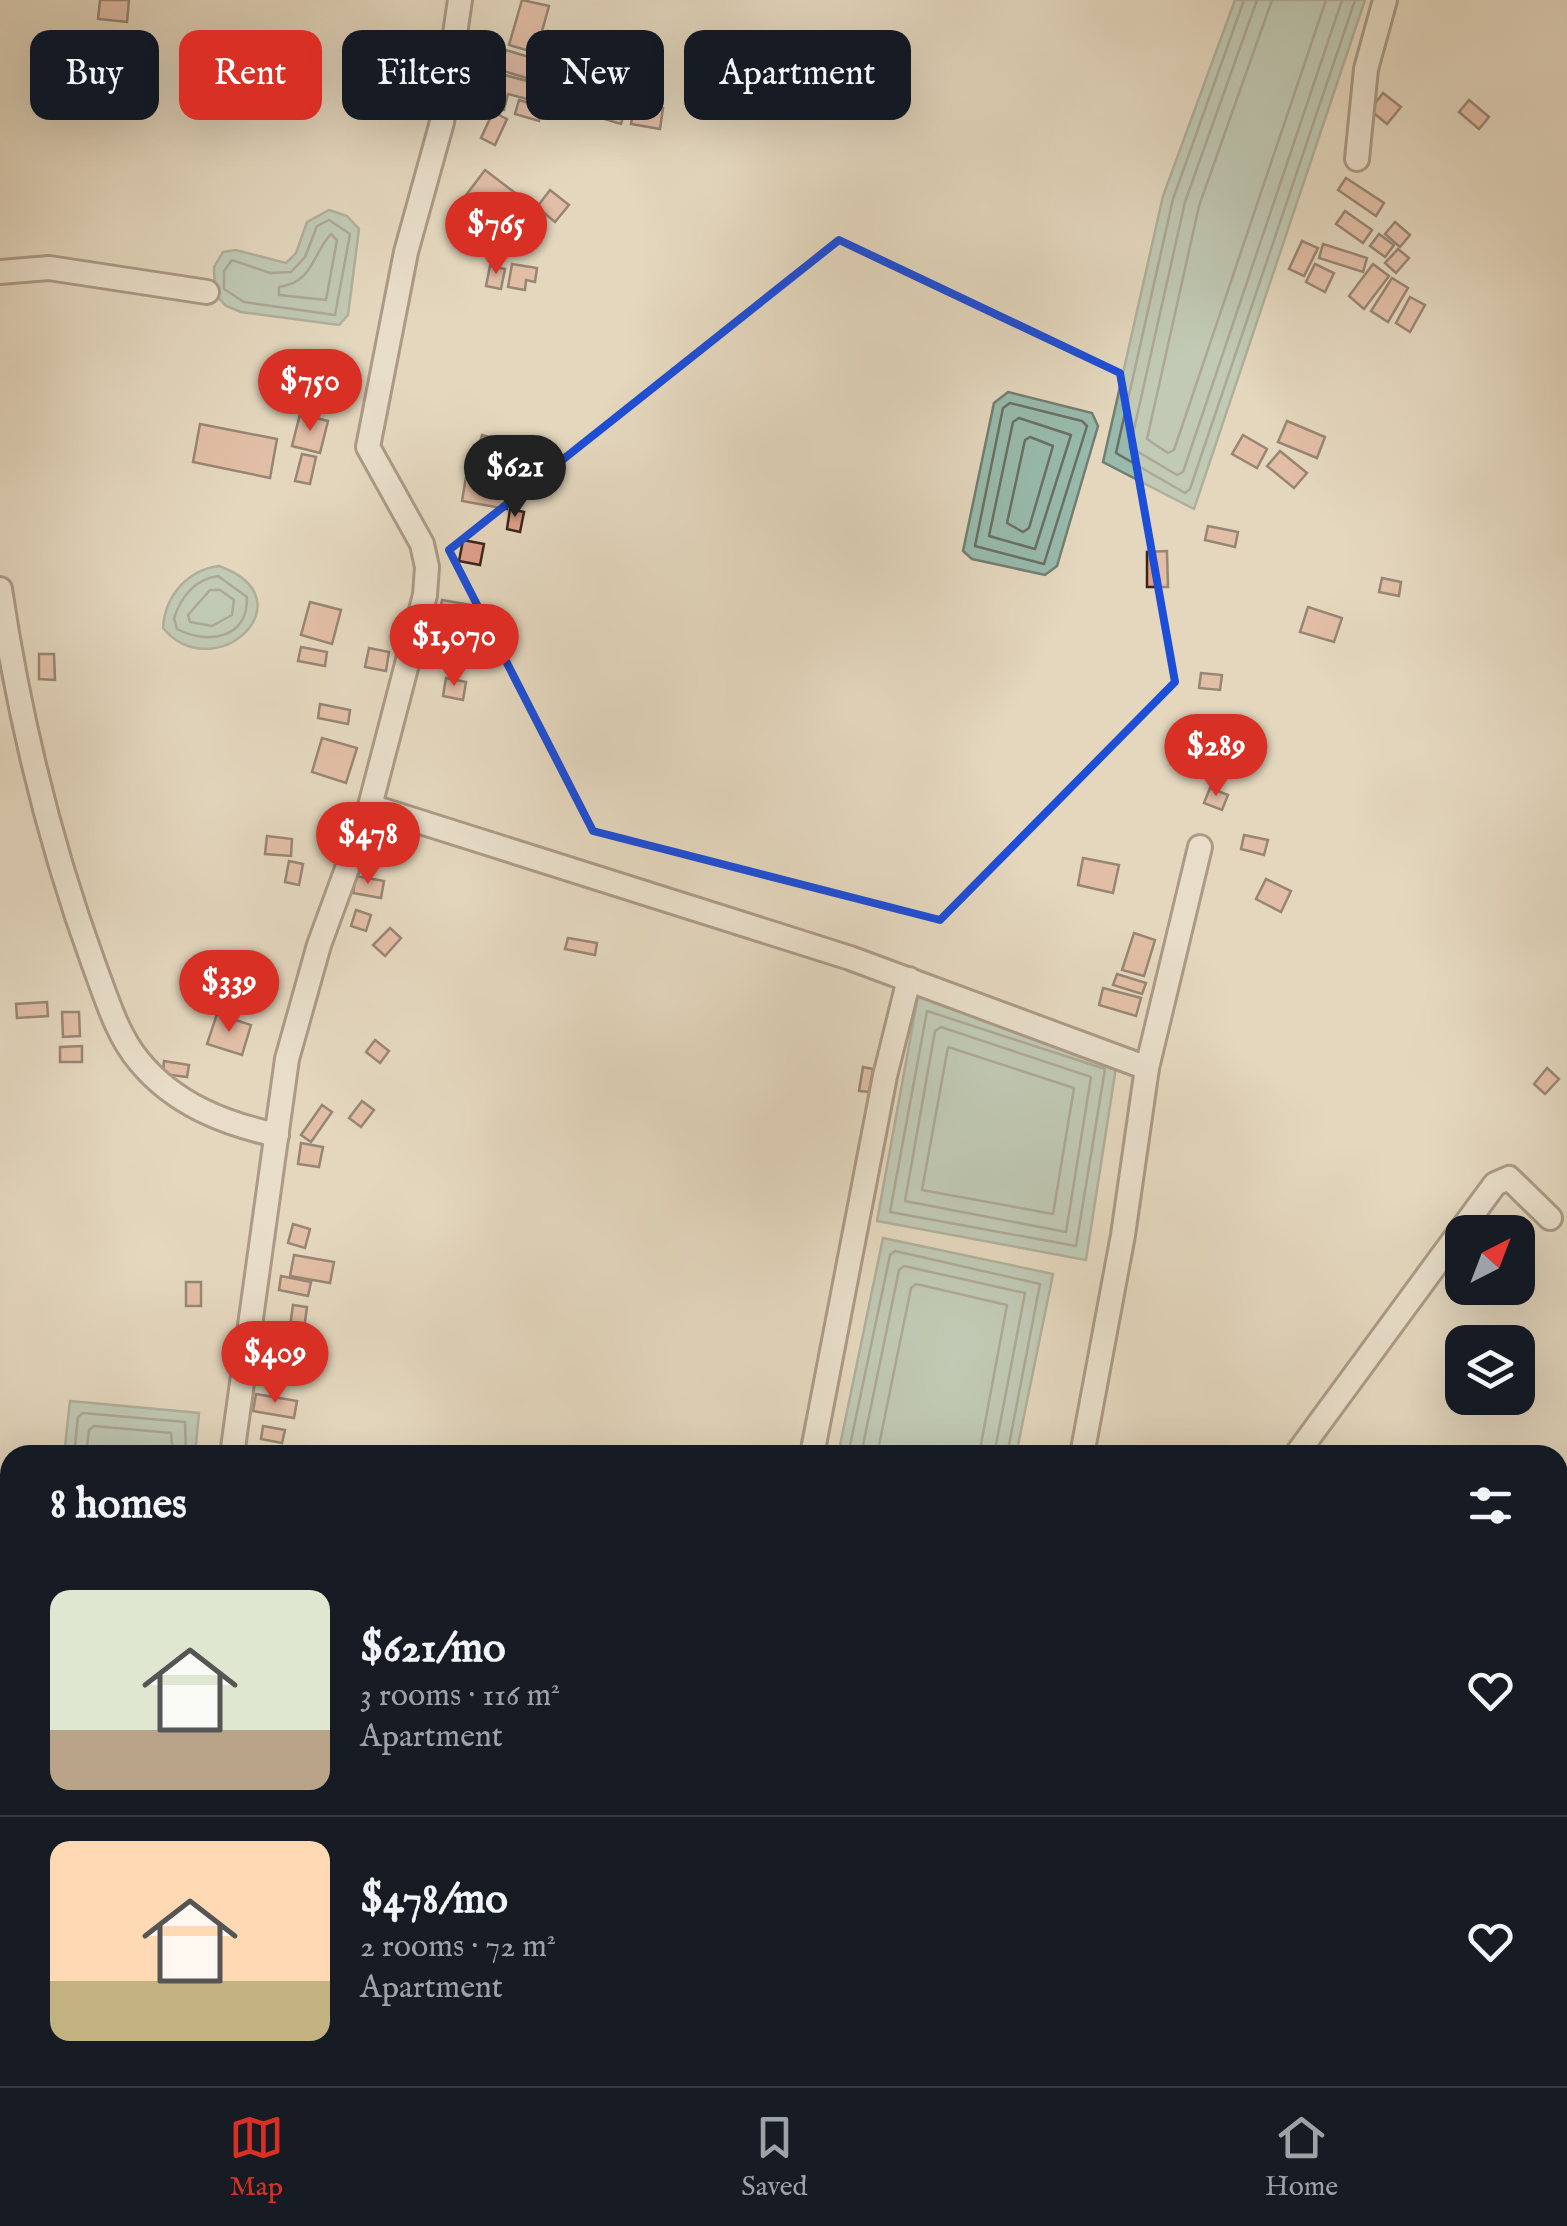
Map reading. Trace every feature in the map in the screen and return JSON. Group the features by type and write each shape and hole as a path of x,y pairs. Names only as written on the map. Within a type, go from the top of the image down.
{"street":[{"path":"233,1445 299,1008 370,806 425,596 427,568 414,528 387,487 368,447 406,252 442,122 460,0"},
{"path":"1357,159 1366,69 1385,0"},
{"path":"0,272 49,268 207,292"},
{"path":"0,590 11,662 71,900 111,1011 138,1060 174,1094 232,1125 277,1135"},
{"path":"370,806 909,979 1147,1068"},
{"path":"1084,1445 1147,1068 1200,847"},
{"path":"814,1445 884,1076 909,979"},
{"path":"1303,1445 1495,1184 1509,1178 1550,1218"}],"highlighted area":[{"path":"839,240 1120,373 1175,682 940,920 593,831 449,550"}],"water":[{"path":"1235,0 1365,0 1194,509 1103,462 1163,196"},
{"path":"329,210 347,216 359,229 348,315 339,325 241,312 226,306 215,294 214,267 223,252 236,250 286,263 296,253 307,222"},
{"path":"1008,392 1092,413 1098,426 1057,566 1045,575 972,559 963,551 994,403"},
{"path":"219,566 245,581 257,599 256,617 245,633 228,644 206,649 184,644 163,628 168,605 188,579"},
{"path":"918,996 1117,1061 1086,1260 877,1221"},
{"path":"883,1238 1053,1274 1018,1445 840,1445"},
{"path":"70,1401 199,1413 196,1445 65,1445"}],"building":[{"path":"100,0 129,0 127,22 98,19"},
{"path":"522,0 549,6 542,30 526,30 526,50 509,45"},
{"path":"506,50 526,56 526,78 506,72"},
{"path":"506,75 526,81 526,99 508,94 506,102"},
{"path":"1383,93 1401,107 1387,124 1370,110"},
{"path":"519,100 526,102 526,117 515,114"},
{"path":"1469,100 1489,117 1479,129 1459,112"},
{"path":"507,119 495,145 481,138 489,120"},
{"path":"632,120 661,120 660,129 631,124"},
{"path":"485,170 514,192 487,229 457,207"},
{"path":"1346,178 1384,203 1376,216 1338,190"},
{"path":"550,190 569,205 555,222 537,207"},
{"path":"1345,211 1372,230 1363,243 1336,224"},
{"path":"1395,222 1410,235 1400,247 1385,234"},
{"path":"1379,234 1394,245 1385,257 1370,246"},
{"path":"1302,241 1318,248 1304,276 1289,269"},
{"path":"1323,244 1367,258 1363,272 1319,258"},
{"path":"1398,249 1409,258 1396,273 1385,263"},
{"path":"512,264 537,268 535,282 526,280 525,290 508,287"},
{"path":"1315,264 1334,273 1325,292 1306,282"},
{"path":"1373,264 1389,276 1364,309 1349,296"},
{"path":"490,266 505,269 501,289 486,286"},
{"path":"1392,278 1408,288 1388,322 1371,311"},
{"path":"1410,297 1425,305 1410,332 1396,323"},
{"path":"300,414 328,421 320,453 292,446"},
{"path":"1287,421 1325,437 1317,458 1278,442"},
{"path":"200,424 277,439 270,478 193,462"},
{"path":"482,435 552,456 547,474 477,453"},
{"path":"1243,435 1267,449 1257,468 1232,454"},
{"path":"1280,451 1307,473 1294,488 1267,466"},
{"path":"302,454 316,457 310,484 295,481"},
{"path":"467,471 512,479 507,509 462,501"},
{"path":"510,509 524,512 520,532 507,529"},
{"path":"1208,526 1238,532 1235,547 1205,540"},
{"path":"463,540 484,544 480,565 459,561"},
{"path":"1167,551 1168,587 1147,587 1147,552"},
{"path":"1382,578 1401,582 1399,596 1379,592"},
{"path":"442,600 483,607 480,624 439,617"},
{"path":"310,602 341,610 332,644 301,635"},
{"path":"1308,607 1342,618 1334,642 1300,632"},
{"path":"439,624 462,628 459,643 436,639"},
{"path":"301,647 327,652 325,666 298,661"},
{"path":"369,648 389,652 386,671 365,667"},
{"path":"39,654 54,654 55,680 39,679"},
{"path":"1201,673 1222,675 1220,690 1199,688"},
{"path":"446,678 466,682 463,700 443,696"},
{"path":"320,704 350,710 348,724 318,718"},
{"path":"322,738 357,748 346,783 312,772"},
{"path":"1210,788 1228,795 1222,810 1204,803"},
{"path":"387,820 402,827 392,847 378,840"},
{"path":"1244,835 1268,840 1264,855 1241,849"},
{"path":"267,836 292,839 291,856 265,854"},
{"path":"1083,858 1119,865 1113,893 1078,885"},
{"path":"289,861 303,864 299,885 285,882"},
{"path":"356,876 384,881 381,898 353,893"},
{"path":"1266,879 1291,891 1281,912 1256,899"},
{"path":"356,910 371,915 366,931 351,926"},
{"path":"390,928 401,938 385,956 373,945"},
{"path":"1134,933 1155,940 1144,976 1122,970"},
{"path":"568,938 597,943 595,955 565,949"},
{"path":"1117,974 1146,983 1142,994 1113,985"},
{"path":"1103,988 1141,998 1136,1016 1099,1005"},
{"path":"47,1002 48,1016 17,1018 16,1004"},
{"path":"62,1012 79,1012 80,1036 63,1037"},
{"path":"217,1014 251,1025 242,1055 207,1044"},
{"path":"375,1040 389,1051 380,1063 366,1052"},
{"path":"82,1046 82,1062 60,1062 60,1047"},
{"path":"164,1061 189,1065 187,1077 163,1074"},
{"path":"863,1067 873,1069 869,1092 859,1091"},
{"path":"1547,1068 1559,1079 1545,1094 1534,1084"},
{"path":"362,1101 374,1110 361,1127 349,1118"},
{"path":"322,1105 332,1112 311,1142 301,1135"},
{"path":"301,1143 323,1147 319,1167 298,1164"},
{"path":"293,1224 310,1229 305,1248 288,1243"},
{"path":"294,1255 334,1262 330,1283 290,1276"},
{"path":"281,1276 311,1282 308,1296 279,1290"},
{"path":"186,1282 201,1282 201,1306 186,1306"},
{"path":"293,1305 307,1307 304,1329 290,1326"},
{"path":"265,1327 285,1331 282,1348 262,1345"},
{"path":"256,1394 297,1401 294,1418 253,1411"},
{"path":"263,1426 285,1430 282,1443 261,1439"}]}
